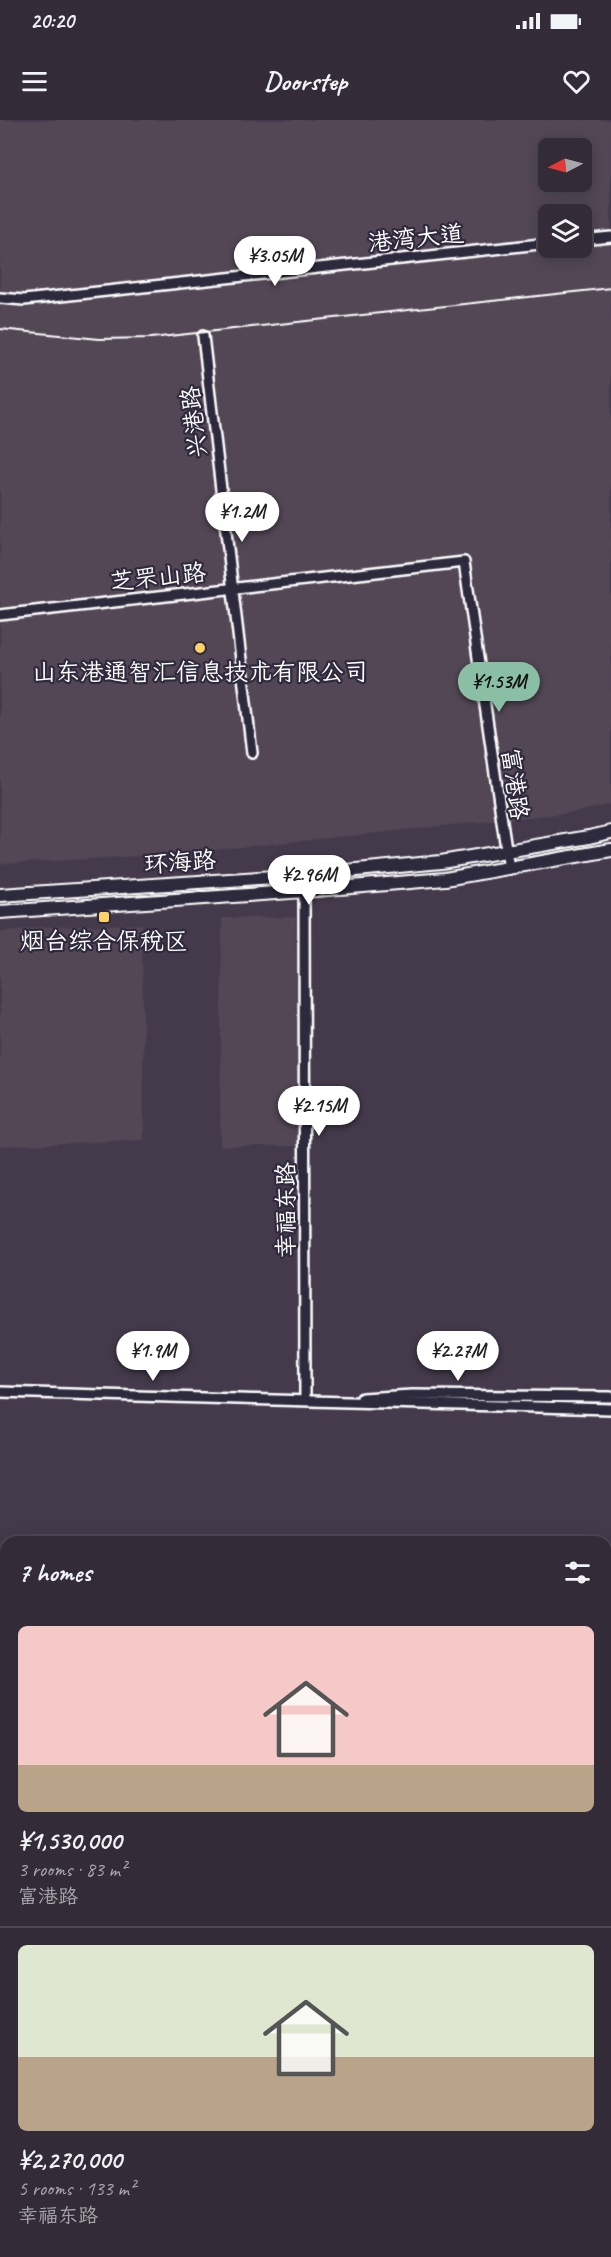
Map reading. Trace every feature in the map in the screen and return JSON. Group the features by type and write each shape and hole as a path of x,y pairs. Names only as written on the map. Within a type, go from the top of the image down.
{"main road":[{"name":"环海路","path":"0,895 304,875 441,862 611,832"},
{"name":"环海路","path":"0,912 445,879 611,850"}],"street":[{"path":"592,239 611,237"},
{"name":"港湾大道","path":"0,298 24,300 538,244"},
{"name":"兴港路","path":"204,336 252,753"},
{"name":"芝罘山路","path":"0,615 464,562"},
{"name":"富港路","path":"464,562 509,869"},
{"name":"幸福东路","path":"304,875 306,1400"},
{"path":"0,1392 306,1400 412,1406 611,1409"},
{"path":"306,1400 412,1395 611,1397"}],"shaded area":[{"path":"0,120 611,120 611,804 578,812 175,854 0,864"},
{"path":"296,917 300,1146 220,1146 222,918"},
{"path":"142,924 144,1140 0,1146 0,932 41,927"}],"railway":[{"path":"0,329 99,339 151,338 611,288"}],"place":[{"name":"山东港通智汇信息技术有限公司","path":"200,648"},
{"name":"烟台综合保税区","path":"104,917"}]}
